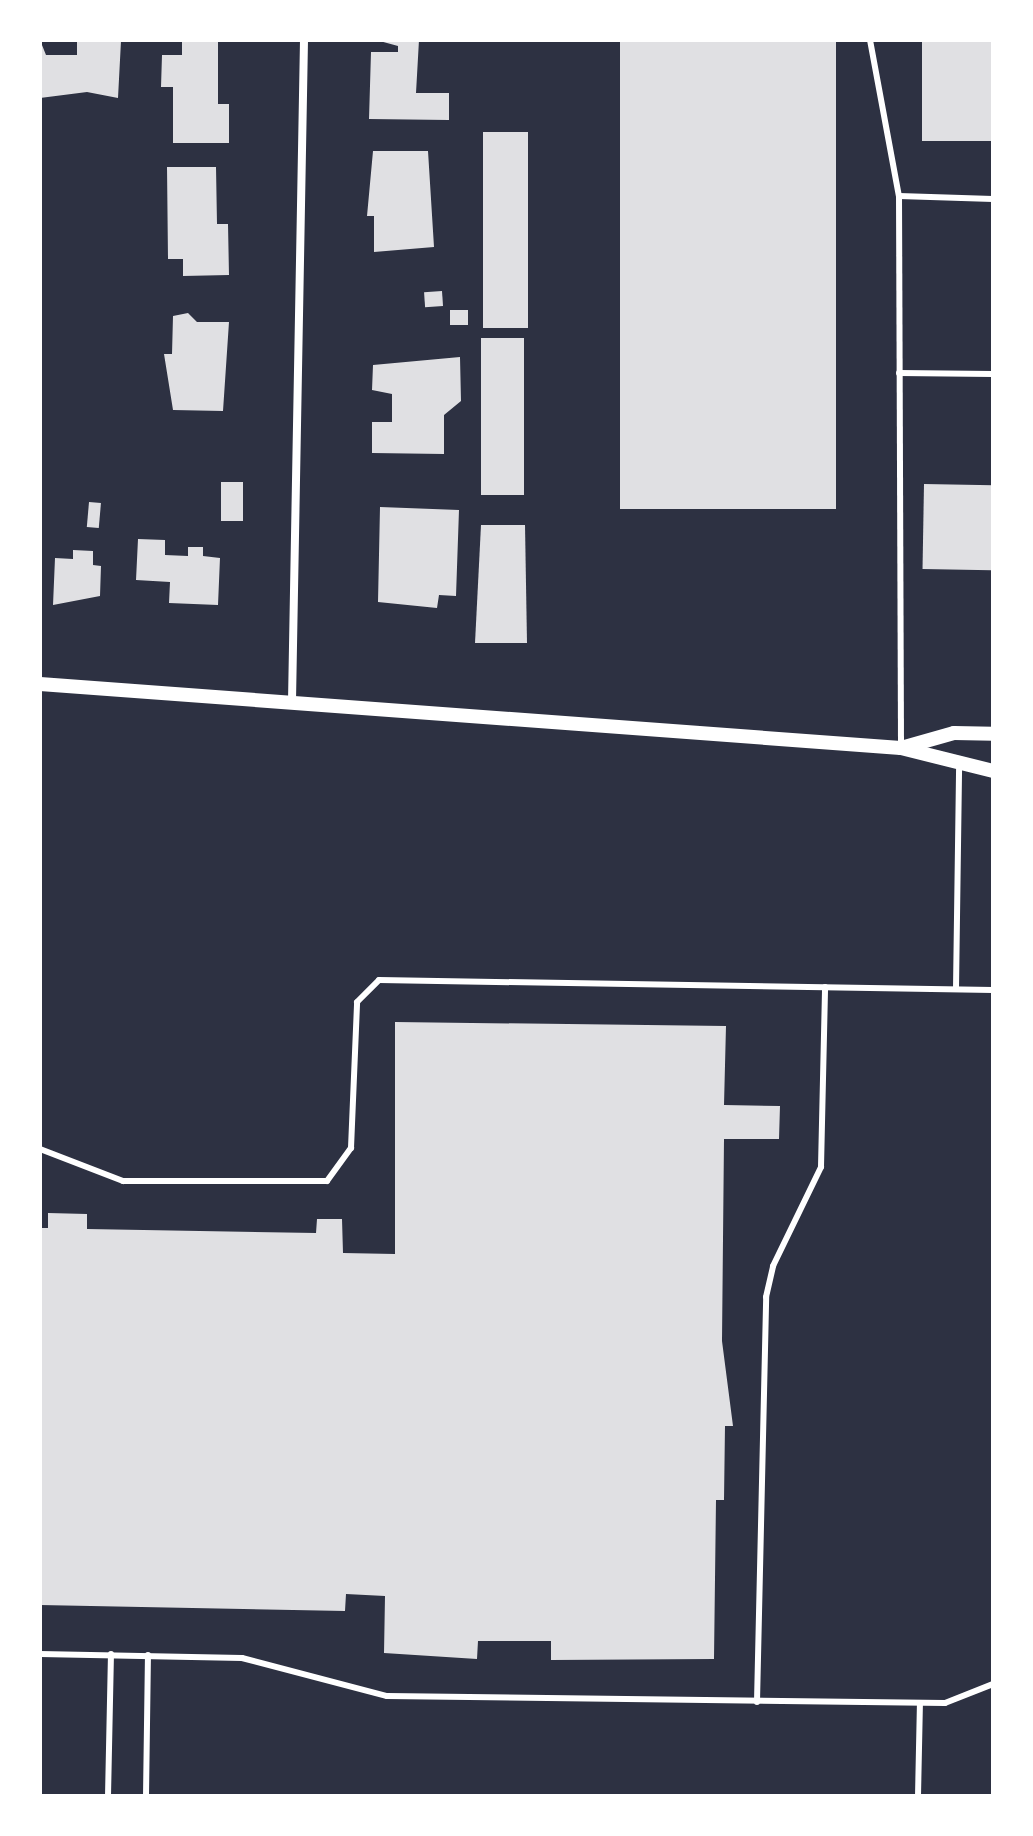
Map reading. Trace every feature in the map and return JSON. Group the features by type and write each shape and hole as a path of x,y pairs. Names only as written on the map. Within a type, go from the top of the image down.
{"street":[{"path":"292,701 304,40"},
{"path":"40,684 901,748 959,767 993,771"},
{"path":"901,748 954,733 993,734"}],"lane":[{"path":"870,40 899,196 901,748"},
{"path":"899,196 993,199"},
{"path":"899,373 993,374"},
{"path":"956,989 959,767"},
{"path":"40,1149 123,1181 327,1181 347,1164 351,1148 357,1002 379,980 993,990"},
{"path":"757,1702 767,1286 821,1167 825,987"},
{"path":"40,1654 242,1658 387,1696 920,1703 957,1702 993,1684"},
{"path":"108,1796 111,1654"},
{"path":"146,1796 148,1655"},
{"path":"918,1796 920,1703"}],"building":[{"path":"40,40 46,55 77,55 77,41 121,41 118,98 87,92 40,98"},
{"path":"182,40 218,40 218,104 229,104 229,143 173,143 173,87 161,87 162,55 182,55"},
{"path":"376,40 419,40 416,93 449,93 449,120 369,119 371,52 398,52 398,46"},
{"path":"620,40 836,40 836,509 620,509"},
{"path":"922,40 993,40 993,141 922,141"},
{"path":"483,132 528,132 528,328 483,328"},
{"path":"373,151 428,151 434,247 374,252 374,216 367,216"},
{"path":"167,167 216,167 217,224 228,224 229,275 183,276 183,259 168,259"},
{"path":"442,291 443,306 425,307 424,292"},
{"path":"450,310 468,310 468,325 450,325"},
{"path":"188,313 197,322 229,322 223,411 173,410 164,354 172,354 173,316"},
{"path":"481,338 524,338 524,495 481,495"},
{"path":"460,357 461,401 444,415 444,454 372,453 372,422 392,422 392,394 372,390 373,365"},
{"path":"221,482 243,482 243,521 221,521"},
{"path":"924,484 993,485 992,570 923,569"},
{"path":"89,502 101,503 99,528 87,527"},
{"path":"380,507 459,510 456,596 439,595 437,608 378,602"},
{"path":"481,525 525,525 527,643 475,643"},
{"path":"138,539 165,540 165,555 188,556 188,547 203,547 203,556 220,558 218,605 169,603 170,582 136,580"},
{"path":"73,550 93,551 93,565 101,566 100,596 53,605 55,558 73,559"},
{"path":"395,1022 726,1026 724,1105 780,1106 779,1139 724,1139 722,1341 733,1426 725,1426 724,1500 716,1500 714,1659 551,1660 551,1641 478,1641 477,1659 384,1653 385,1596 346,1594 345,1611 40,1605 40,1228 48,1228 48,1213 87,1214 87,1229 316,1233 317,1219 342,1219 343,1253 395,1254"}]}
